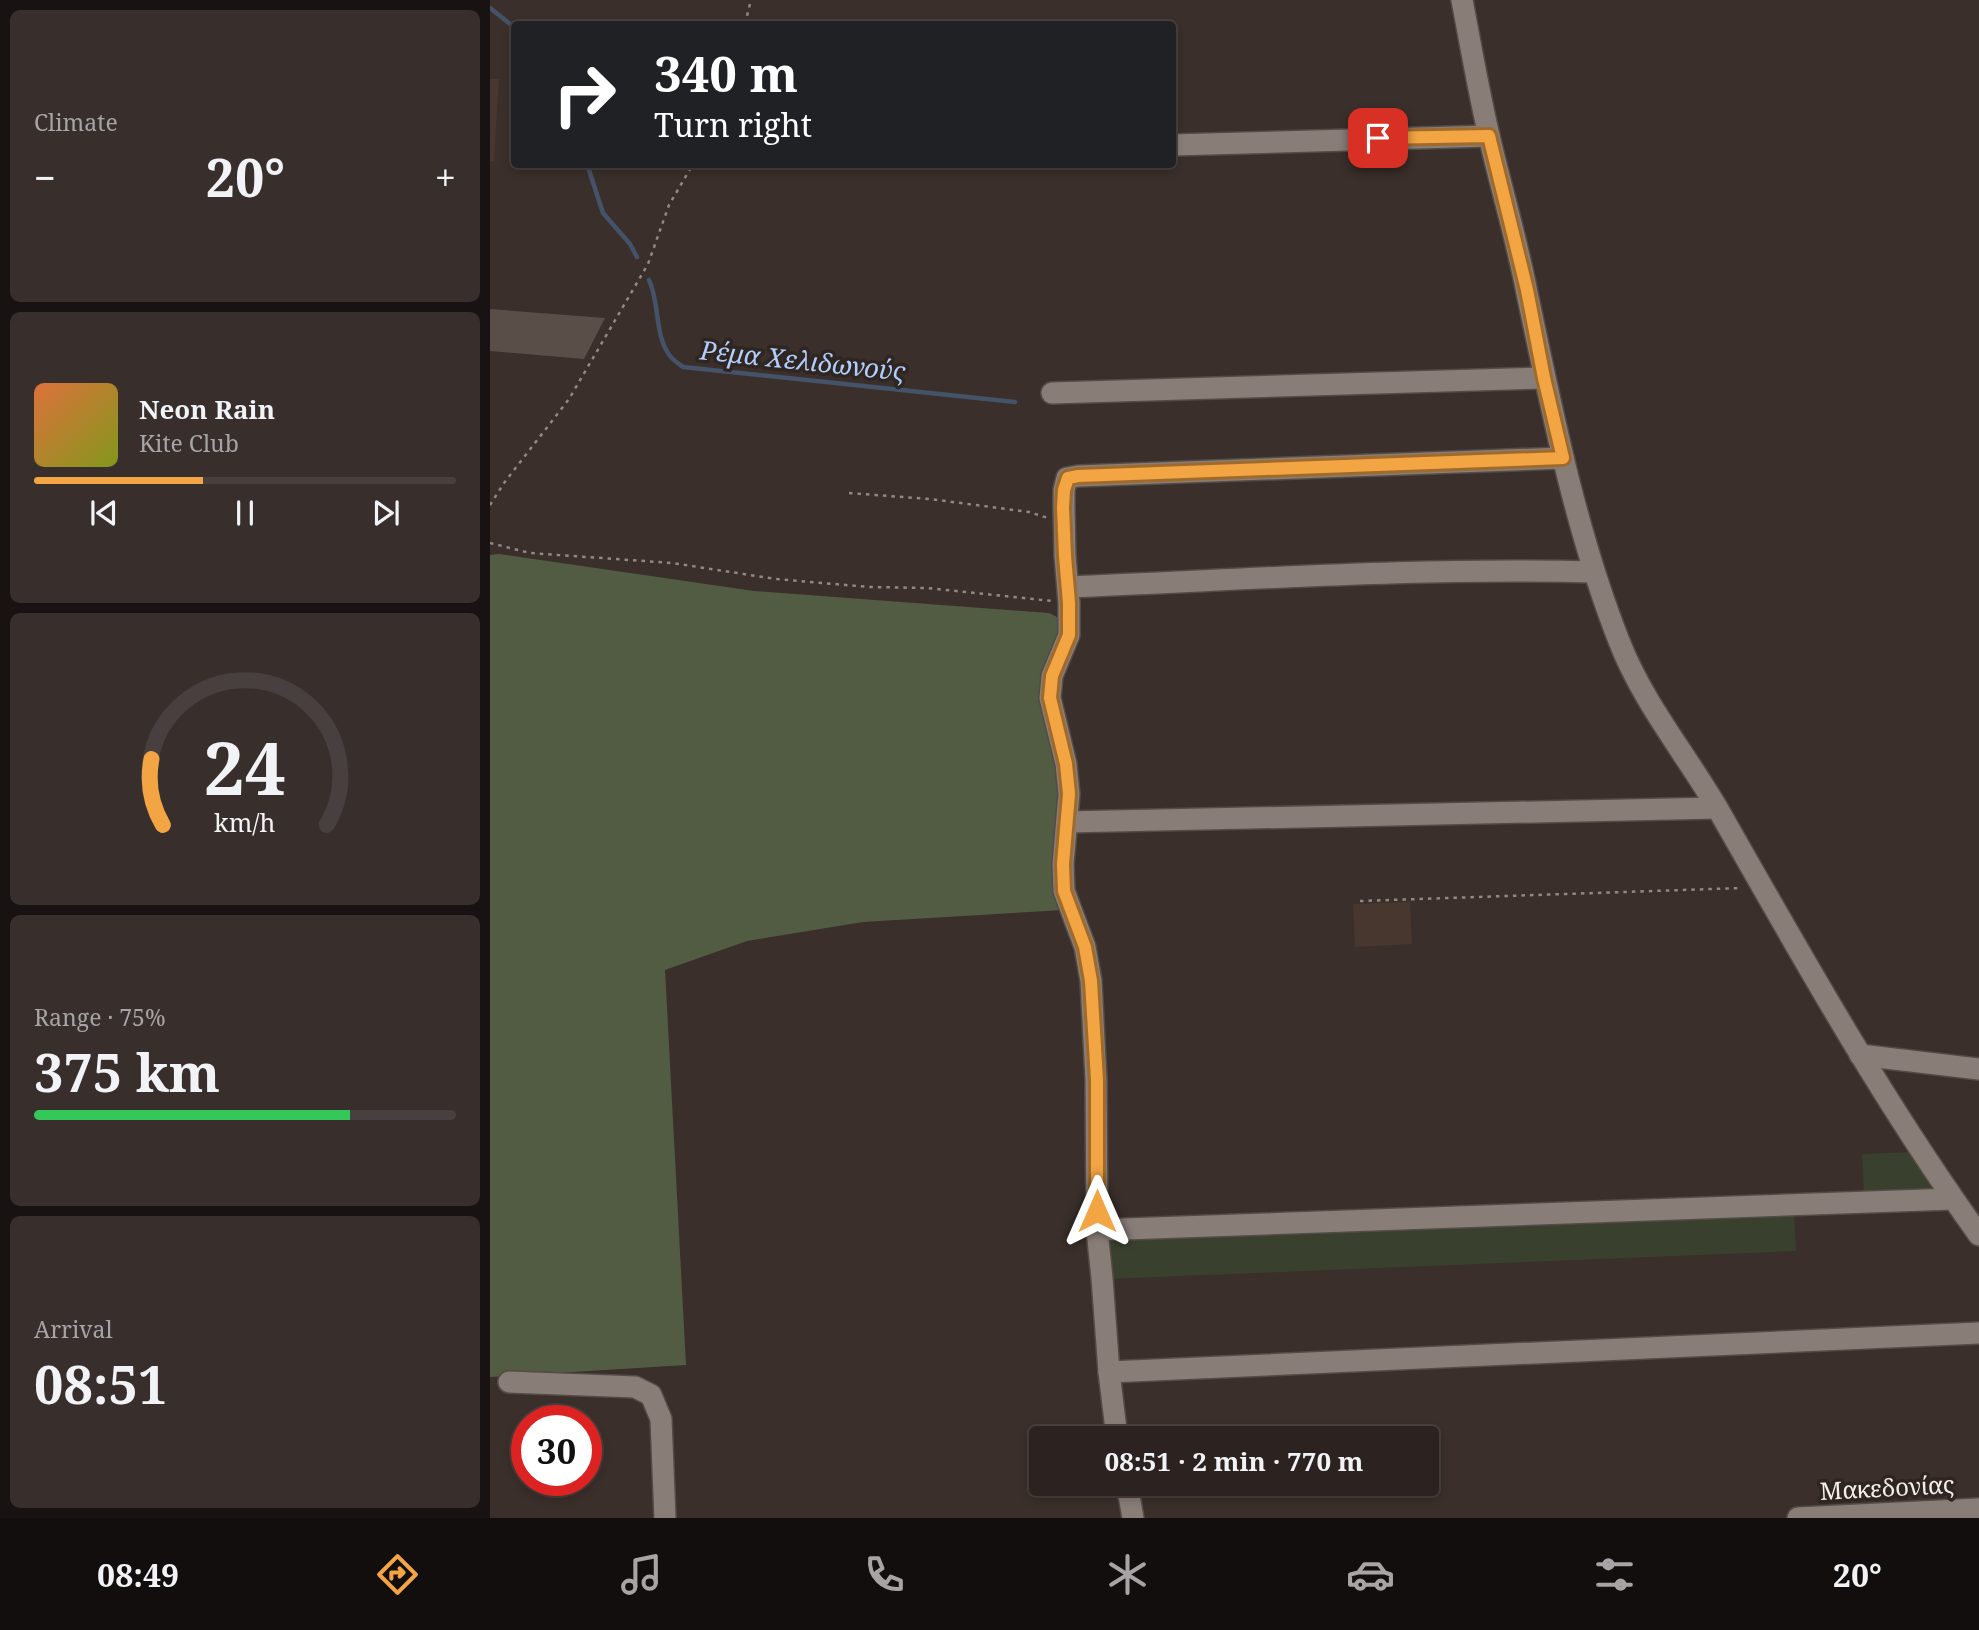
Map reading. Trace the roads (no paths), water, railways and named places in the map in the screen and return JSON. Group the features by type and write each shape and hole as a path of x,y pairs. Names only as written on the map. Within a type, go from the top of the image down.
{"street":[{"path":"1462,0 1489,136 1527,290 1563,458 1594,572 1619,643 1642,692 1717,808 1860,1055 1953,1199 1979,1234"},
{"path":"1176,145 1489,136"},
{"path":"1052,393 1544,378"},
{"path":"1115,1426 1108,1372 1097,1230 1097,1080 1092,993 1085,947 1064,891 1063,864 1069,794 1066,764 1050,698 1052,676 1069,635 1064,531 1064,490 1068,478 1563,458"},
{"path":"1069,595 1379,574 1517,570 1594,572"},
{"path":"1067,822 1717,808"},
{"path":"1860,1055 1979,1069"},
{"path":"1097,1230 1953,1199"},
{"path":"1108,1372 1979,1333"},
{"path":"509,1381 635,1387 651,1395 660,1419 665,1518"},
{"path":"1129,1496 1133,1518"},
{"name":"Μακεδονίας","path":"1798,1518 1979,1509"}],"waterway":[{"name":"Ρέμα Χελιδωνούς","path":"490,8 511,25"},
{"name":"Ρέμα Χελιδωνούς","path":"588,168 603,213 630,244 637,257"},
{"name":"Ρέμα Χελιδωνούς","path":"649,280 665,348 683,367 1015,402"}]}
